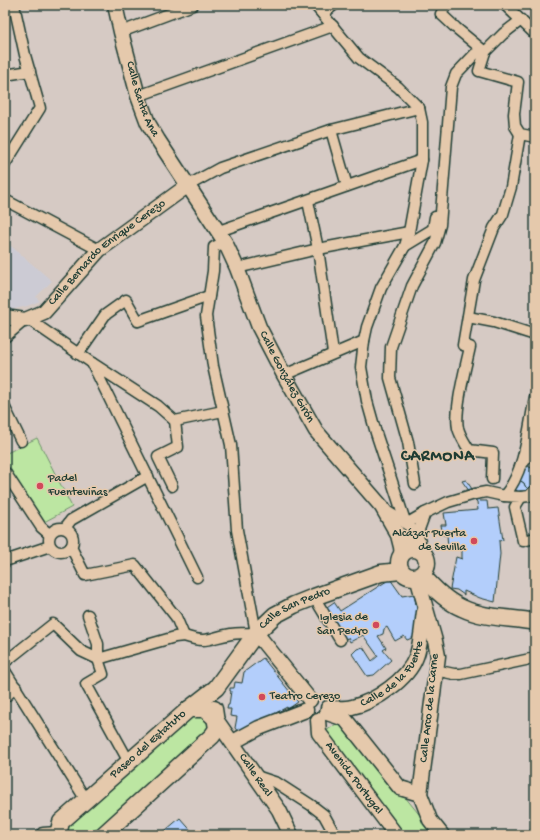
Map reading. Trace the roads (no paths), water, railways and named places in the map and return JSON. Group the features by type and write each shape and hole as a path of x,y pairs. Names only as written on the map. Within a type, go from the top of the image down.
{"main road":[{"path":"412,550 420,551 426,556 427,564 425,572 419,576 408,576 401,563 404,553 412,550"},
{"name":"Calle San Pedro","path":"216,688 256,633 275,615 314,596 381,573 401,563"},
{"path":"419,576 438,592 462,608 487,616 531,618"},
{"path":"189,709 216,688"},
{"path":"113,831 212,736 216,729 213,704 216,688"},
{"name":"Paseo del Estatuto","path":"53,834 61,822 189,709 205,709 215,718"}],"street":[{"path":"5,164 40,108 14,5"},
{"name":"Calle Santa Ana","path":"115,5 138,96 151,129 187,186"},
{"path":"121,32 193,5"},
{"path":"316,5 359,58 398,87 419,108 422,122 422,160 410,232 405,246 381,288 366,327 362,367 367,401 404,539 411,539 417,535 426,513"},
{"path":"323,14 334,5"},
{"path":"446,5 441,14 485,52"},
{"path":"505,5 535,34"},
{"path":"492,479 493,453 469,450 458,428 457,419 470,347 463,345 474,280 494,228 503,214 511,187 520,134 515,126 514,114 518,82 479,71 485,52 503,34 521,20"},
{"path":"138,96 333,26"},
{"path":"415,484 408,442 390,378 391,348 412,286 435,243 440,225 451,87 456,74 475,54 485,52"},
{"path":"5,75 30,71"},
{"path":"187,186 220,168 331,130 419,108"},
{"path":"331,130 347,186"},
{"path":"520,134 535,137"},
{"path":"405,246 433,229 438,198 441,161 447,141"},
{"path":"233,742 308,705 316,698 323,700 327,705 324,713 314,719 308,716 308,705 256,633 237,530 231,445 213,366 206,316 213,271 214,247 222,236 347,186 422,160"},
{"name":"Calle González Girón","path":"187,186 222,236 237,268 259,327 316,431 382,507 400,525 398,535 402,547 401,563"},
{"name":"Calle Bernardo Enrique Cerezo","path":"26,320 44,312 99,250 187,186"},
{"path":"5,200 99,250"},
{"path":"308,201 318,250 333,353"},
{"path":"237,268 410,232"},
{"path":"78,354 105,315 126,300 138,321 209,296"},
{"path":"5,317 26,320 158,406 175,420 178,447 158,456 172,486"},
{"path":"468,317 494,322 535,335"},
{"path":"5,337 26,320"},
{"path":"284,375 364,341"},
{"path":"92,364 197,578"},
{"path":"504,496 511,489 521,465 535,397"},
{"path":"5,408 21,441"},
{"path":"175,420 223,411"},
{"path":"521,465 535,448"},
{"path":"5,473 41,527 49,534"},
{"path":"65,528 72,520 148,476"},
{"path":"400,525 448,502 472,494 486,492 504,496 521,497 529,496 535,490"},
{"path":"521,497 515,506 523,541 535,538"},
{"path":"71,547 60,552 53,549 48,543 49,534 58,528 65,528 68,530 72,536 71,547 85,575 135,565 176,617 184,636"},
{"path":"417,535 420,542 420,551"},
{"path":"5,560 50,546"},
{"name":"Calle Arco de la Carne","path":"419,576 425,607 438,656 420,794"},
{"path":"314,596 340,640"},
{"name":"Calle de la Fuente","path":"324,713 352,707 371,700 392,686 405,674 416,657 425,607"},
{"path":"88,615 98,644 98,659 103,674 86,684 129,762"},
{"path":"5,662 53,624 81,651 98,659 175,637 184,636 206,641 230,634 256,633"},
{"path":"436,670 461,674 535,658"},
{"path":"5,671 86,800"},
{"path":"5,697 16,687"},
{"path":"324,713 345,719 400,788 420,794 430,820 442,835"},
{"name":"Avenida Portugal","path":"324,713 319,733 396,835"},
{"name":"Calle Real","path":"215,718 279,810 291,835"},
{"path":"256,776 277,783 311,804 324,815 335,835"}],"place":[{"name":"Padel Fuenteviñas","path":"40,486"},
{"name":"Alcázar Puerta de Sevilla","path":"474,541"},
{"name":"Iglesia de San Pedro","path":"376,625"},
{"name":"Teatro Cerezo","path":"262,697"}],"district":[{"name":"CARMONA","path":"438,457"}]}
